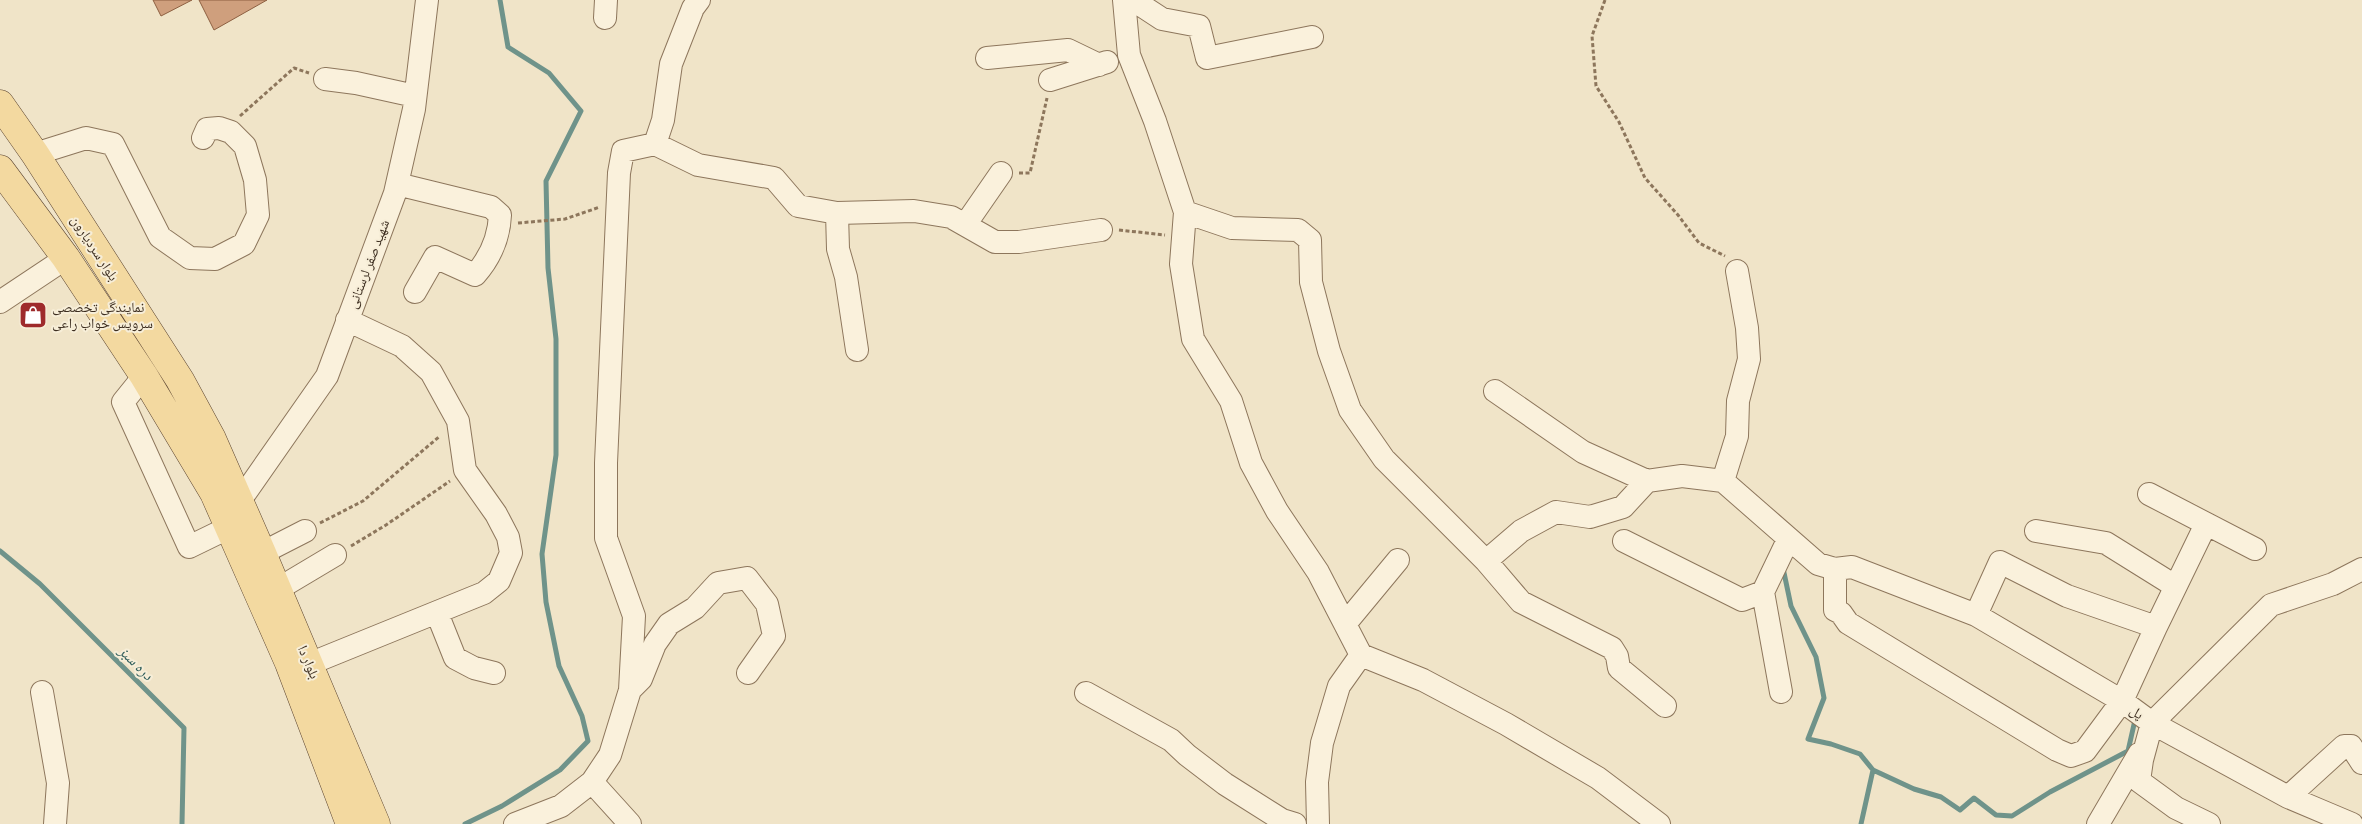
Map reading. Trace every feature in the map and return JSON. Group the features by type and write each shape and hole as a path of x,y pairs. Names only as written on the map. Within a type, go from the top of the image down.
{"main road":[{"name":"بلوار سردیارون","path":"0,104 35,154 180,380 212,440 230,513"},
{"path":"0,169 66,258 144,376 230,513"},
{"name":"بلوار دا","path":"230,513 262,553 376,824"},
{"name":"بلوار دا","path":"230,513 350,824"}],"street":[{"name":"شهید صفر لرستانی","path":"230,513 327,376 397,184 416,96 427,0"},
{"path":"656,144 663,120 671,64 699,0"},
{"path":"1124,0 1130,55 1155,121 1185,212 1181,264 1193,339 1231,401 1251,462 1277,511 1318,572 1362,655 1423,680 1506,724 1598,778 1659,824"},
{"path":"1133,0 1162,19 1199,26 1207,58 1312,37"},
{"path":"986,58 1068,50 1100,64"},
{"path":"1050,80 1130,55"},
{"path":"325,79 356,83 416,96"},
{"path":"35,154 86,138 113,144 160,237 190,258 215,259 244,244 258,215 255,180 245,146 231,132 219,128 207,129 203,138"},
{"path":"515,824 561,806 592,782 610,755 630,690 634,616 606,538 606,463 619,173 624,151 656,144 698,165 774,178 798,206 837,213 914,211 951,217 994,242 1020,242 1101,230"},
{"path":"965,225 1002,173"},
{"path":"397,184 491,207 500,215 496,240 487,261 474,275 435,257 415,292"},
{"path":"1185,212 1232,228 1298,230 1310,240 1312,282 1328,351 1350,410 1384,459 1486,561 1521,602 1612,648 1617,656 1619,668 1666,706"},
{"path":"837,213 838,249 846,277 857,350"},
{"path":"0,302 66,258"},
{"path":"1723,482 1737,436 1738,401 1749,359 1747,328 1737,271"},
{"path":"310,664 484,593 499,581 511,553 508,537 496,514 465,470 458,421 431,372 402,346 347,320"},
{"path":"144,376 123,402 189,547 230,513"},
{"path":"1495,391 1582,452 1648,481 1682,476 1723,482 1818,564 1835,569 1835,610 1841,613 1848,623 2056,750 2070,756 2085,751 2122,701 2174,586 2206,524"},
{"path":"1486,561 1521,531 1556,512 1590,517 1623,506 1648,481"},
{"path":"2149,494 2254,550"},
{"path":"262,553 305,531"},
{"path":"2036,531 2106,543 2174,586"},
{"path":"1781,692 1763,592 1788,540"},
{"path":"1624,541 1742,600 1763,592"},
{"path":"278,589 335,555"},
{"path":"1345,624 1398,560"},
{"path":"1976,615 2000,562 2067,596 2156,627"},
{"name":"پل","path":"1835,569 1852,567 1976,615 2122,701 2150,731 2288,797 2352,824"},
{"path":"2098,824 2150,731 2271,605 2333,584 2362,569"},
{"path":"630,690 640,679 655,644 669,624 695,608 718,583 748,578 767,604 774,636 748,672"},
{"path":"437,613 455,658 474,668 494,673"},
{"path":"1318,824 1317,782 1322,743 1339,686 1362,655"},
{"path":"42,692 58,783 55,824"},
{"path":"1086,693 1171,740 1187,755 1225,784 1282,820 1295,824"},
{"path":"2150,731 2139,780 2176,808 2209,824"},
{"path":"2288,797 2344,746 2352,746 2362,763"},
{"path":"592,782 630,824"}],"path":[{"path":"1605,0 1592,36 1596,86 1619,122 1645,178 1678,215 1699,243 1734,260 1737,271"},
{"path":"231,132 242,112 294,68 325,79"},
{"path":"1002,173 1030,173 1050,80"},
{"path":"512,224 565,219 618,201"},
{"path":"1101,230 1127,230 1183,238"},
{"path":"305,531 363,501 458,421"},
{"path":"335,555 386,525 465,470"}],"building":[{"path":"153,0 192,0 161,16"},
{"path":"199,0 267,0 214,30"}],"waterway":[{"path":"465,824 502,806 560,770 588,741 582,716 559,666 546,602 542,554 556,455 556,339 548,268 546,181 581,111 549,73 508,47 500,0"},
{"name":"دره سبز","path":"0,551 40,584 184,728 182,824"},
{"path":"1783,568 1791,606 1816,657 1824,698 1808,739 1831,744 1860,754 1873,770 1861,824"},
{"path":"1873,770 1914,789 1941,797 1960,810 1974,798 1996,815 2012,816 2050,792 2128,751 2135,720"}],"place":[{"name":"نمایندگی تخصصی سرویس خواب راعی","path":"33,315"}]}
